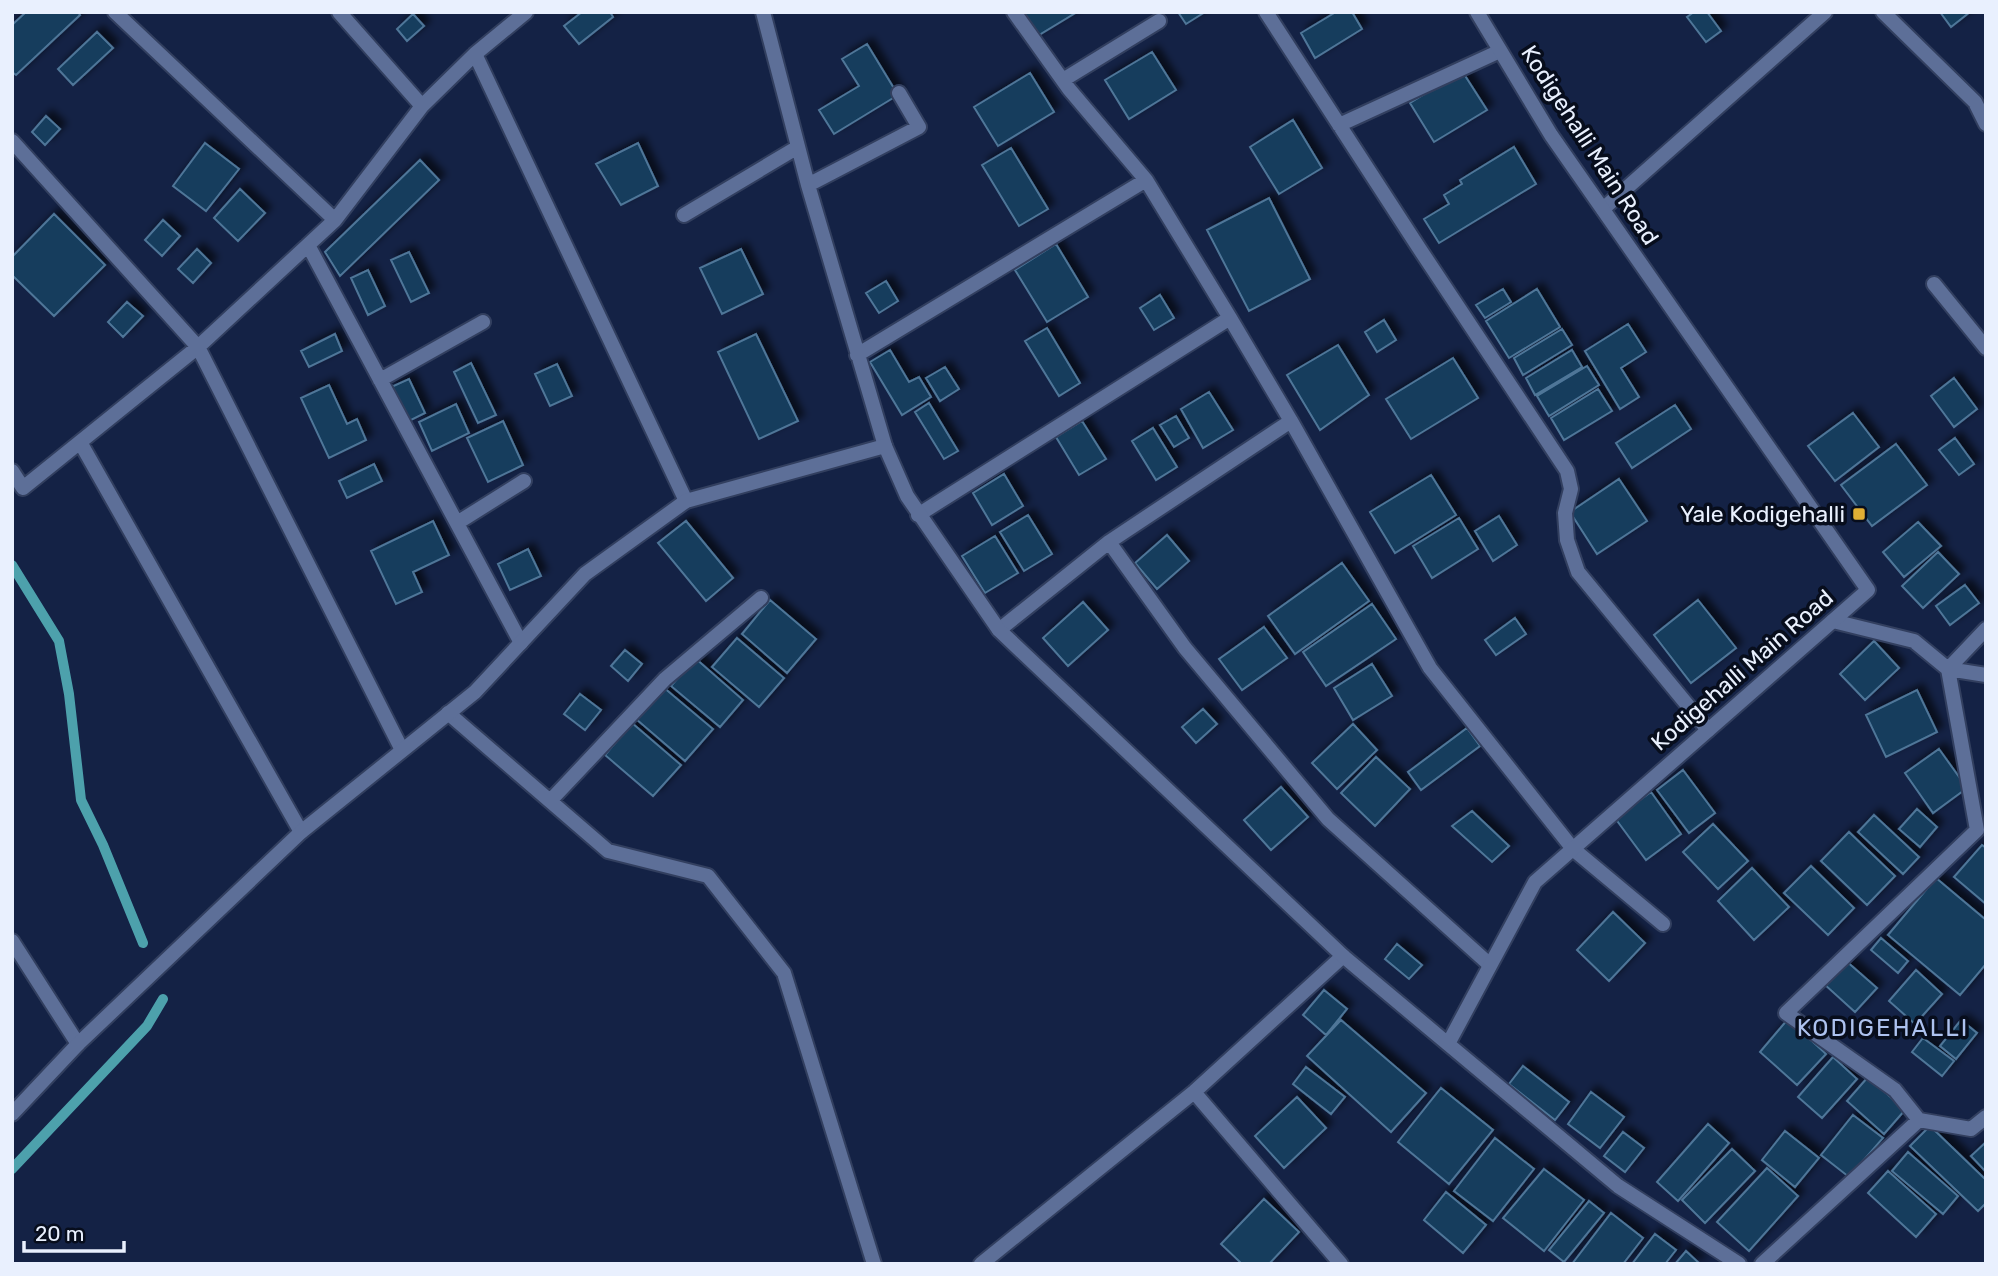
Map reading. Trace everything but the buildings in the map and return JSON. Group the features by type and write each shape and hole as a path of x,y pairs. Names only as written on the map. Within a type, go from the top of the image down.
{"street":[{"path":"115,12 335,220"},
{"path":"339,12 422,106"},
{"path":"12,471 23,488 198,347 335,220 422,106 475,54 526,12"},
{"path":"763,12 808,185 885,446 918,514 999,630 1343,956 1618,1186 1739,1264"},
{"path":"1014,12 1063,80 1146,180 1291,421 1430,668 1573,849 1663,924"},
{"path":"1266,12 1567,471 1571,489 1566,513 1567,540 1578,572 1708,730"},
{"name":"Kodigehalli Main Road","path":"1448,1044 1535,882 1868,590 1551,135 1478,12"},
{"path":"1603,209 1825,12"},
{"path":"1883,12 1980,98 1986,124"},
{"path":"1063,80 1158,21"},
{"path":"1339,125 1500,51"},
{"path":"475,54 686,501"},
{"path":"808,185 919,127 899,93"},
{"path":"12,141 198,347 402,750"},
{"path":"684,215 798,148"},
{"path":"857,355 1146,180"},
{"path":"308,245 521,643"},
{"path":"1934,284 1986,348"},
{"path":"918,514 1230,318"},
{"path":"380,380 483,322"},
{"path":"999,630 1109,542 1291,421"},
{"path":"80,442 302,832"},
{"path":"12,1114 78,1044 302,832 475,692 585,574 686,501 885,446"},
{"path":"457,523 524,481"},
{"path":"1109,542 1185,648 1328,819 1490,965"},
{"path":"550,801 665,679 761,598"},
{"path":"1833,621 1914,641 1948,669 1986,675"},
{"path":"1948,669 1986,629"},
{"path":"1948,669 1982,832 1786,1013 1895,1090 1919,1120 1971,1129 1986,1117"},
{"path":"449,713 608,851 708,876 784,973 874,1264"},
{"path":"12,942 78,1044"},
{"path":"981,1264 1194,1092 1343,956"},
{"path":"1194,1092 1341,1264"},
{"path":"1762,1264 1919,1120"}],"waterway":[{"path":"12,565 59,641 69,694 81,800 103,845 143,943"},
{"path":"12,1169 147,1026 163,999"}],"place":[{"name":"Yale Kodigehalli","path":"1859,514"}],"district":[{"name":"KODIGEHALLI","path":"1883,1028"}]}
